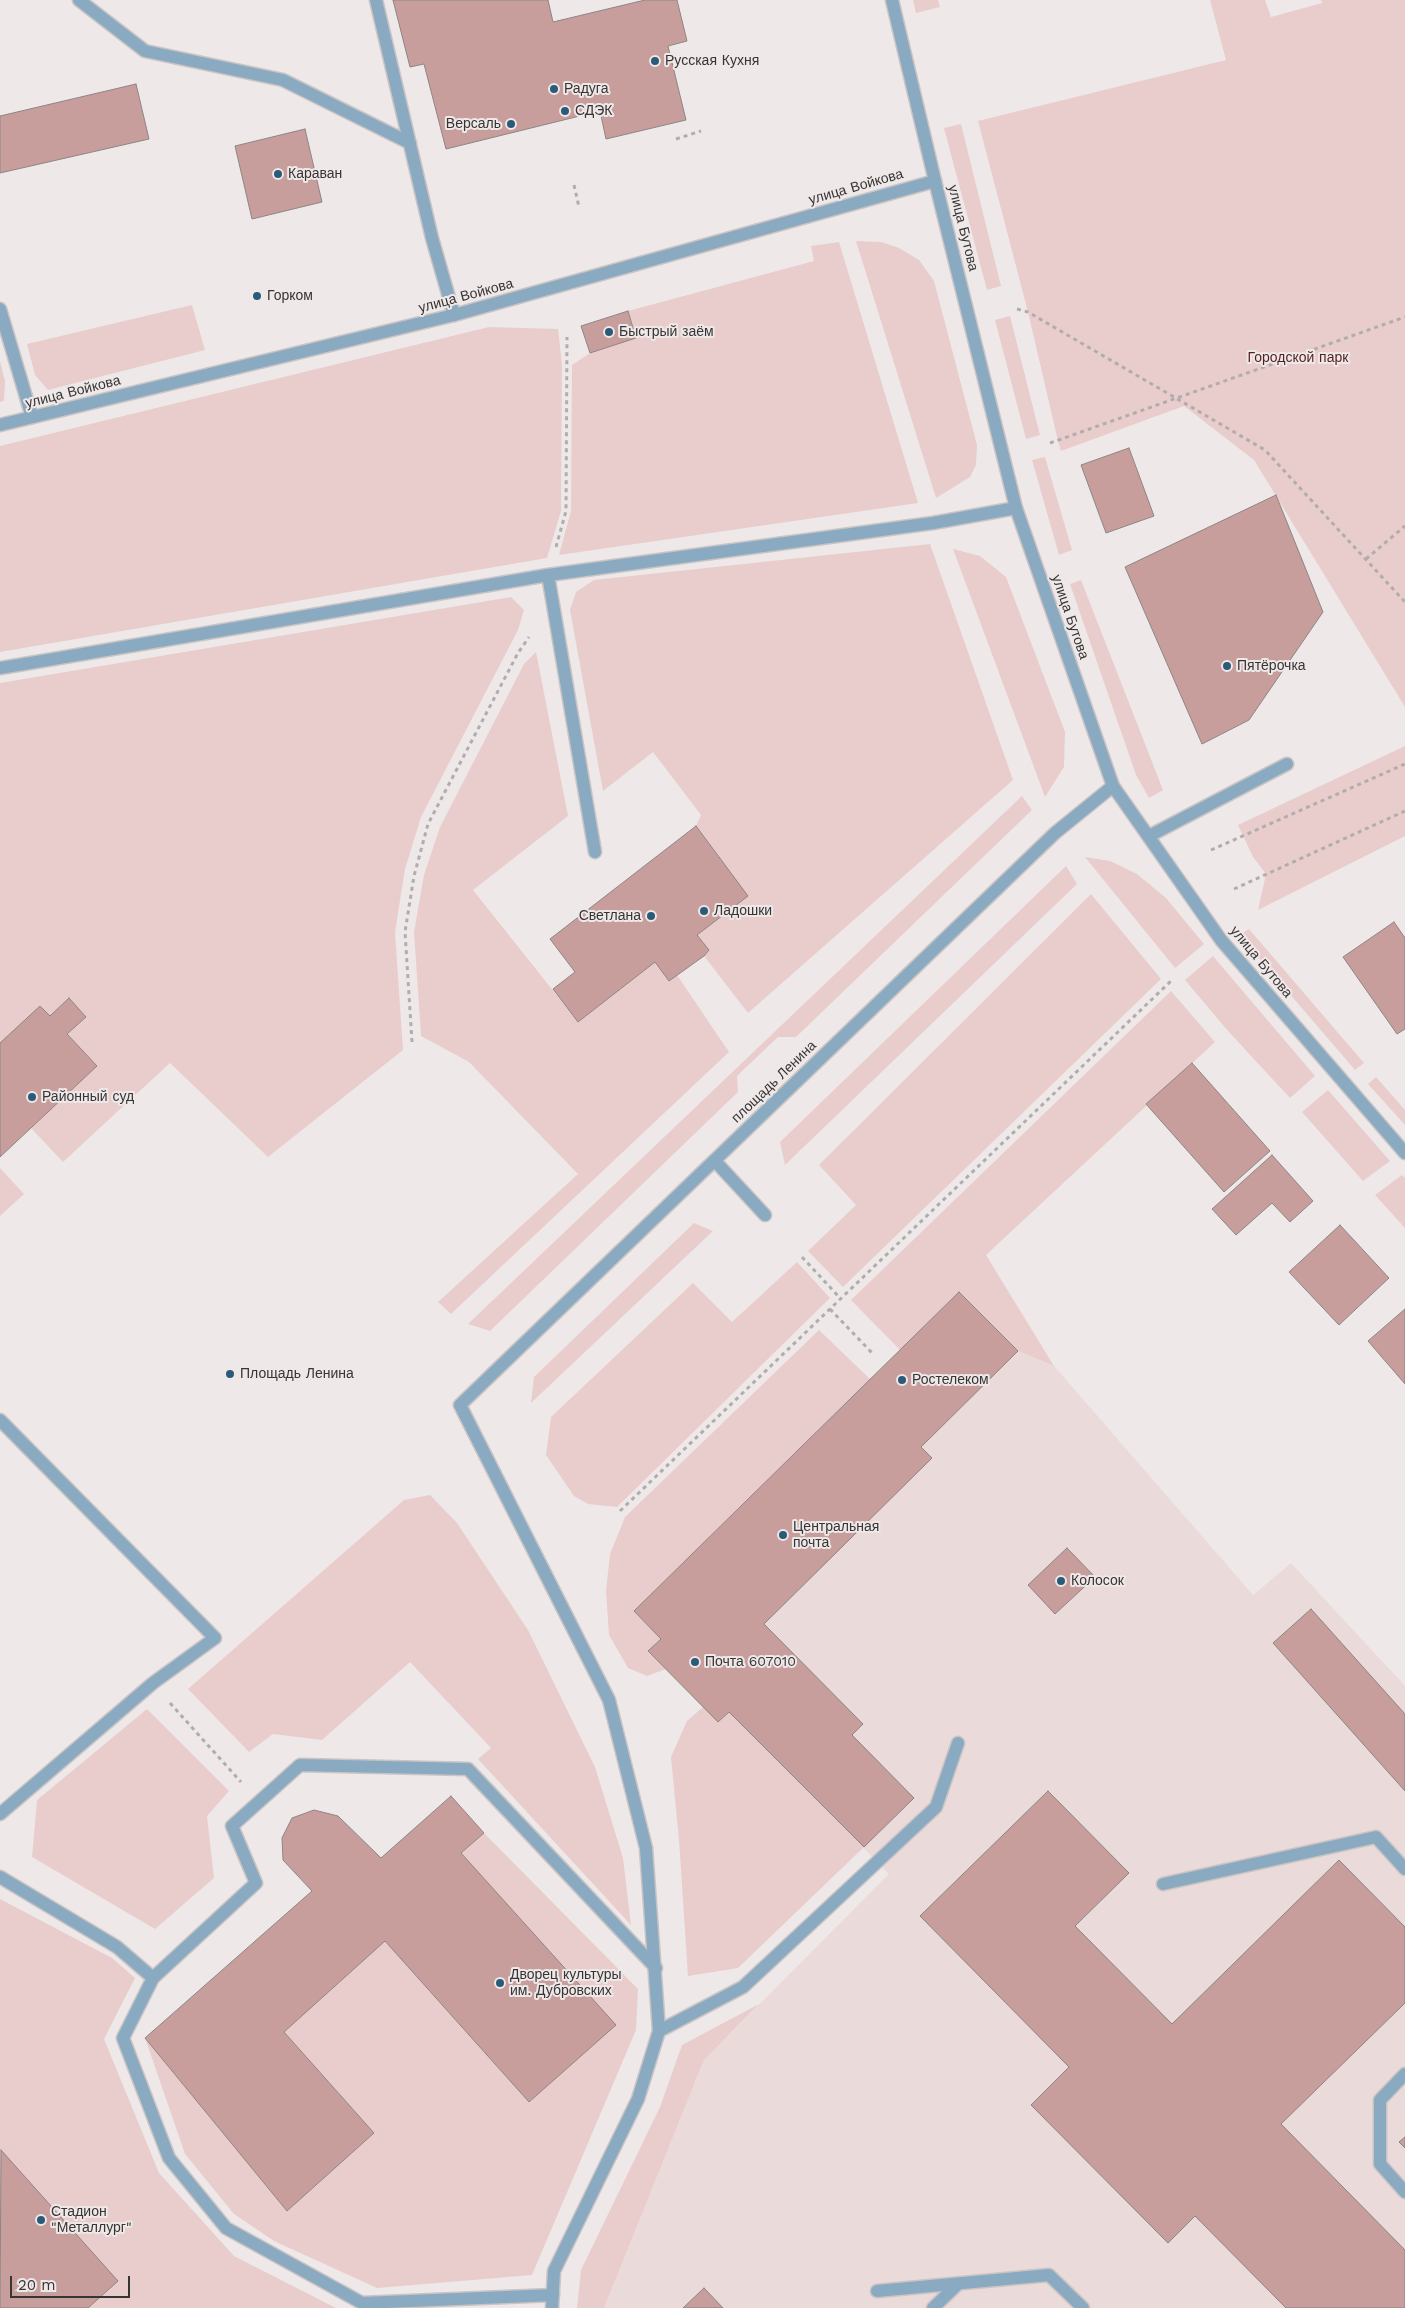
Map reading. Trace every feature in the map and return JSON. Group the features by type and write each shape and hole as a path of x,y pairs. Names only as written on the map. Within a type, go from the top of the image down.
{"street":[{"path":"79,0 146,50 283,80 410,143"},
{"path":"376,0 454,315"},
{"name":"улица Бутова","path":"892,0 1016,508 1113,786 1222,940 1405,1153"},
{"name":"улица Войкова","path":"0,425 454,315 935,181"},
{"path":"0,308 32,417"},
{"path":"0,668 548,575 934,524 1016,508"},
{"path":"548,575 595,852"},
{"path":"1149,836 1288,764"},
{"name":"площадь Ленина","path":"656,1968 646,1848 610,1700 460,1405 1055,833 1113,786"},
{"path":"715,1160 765,1215"},
{"path":"0,1420 214,1638 154,1684 0,1814"},
{"path":"659,2031 743,1987 936,1807 958,1743"},
{"path":"300,1765 468,1769 656,1968 659,2031 638,2099 554,2271 553,2302 364,2305 226,2228 169,2158 123,2038 153,1978 256,1883 232,1826 258,1803 300,1765"},
{"path":"1163,1884 1376,1837 1405,1869"},
{"path":"0,1877 117,1947 153,1978"},
{"path":"1405,2074 1380,2100 1380,2164 1405,2192"},
{"path":"877,2291 1049,2275 1083,2308"},
{"path":"934,2308 958,2284"}],"path":[{"path":"676,139 700,131"},
{"path":"574,185 579,207"},
{"path":"1017,309 1028,312 1265,450 1405,602"},
{"path":"1050,443 1405,317"},
{"path":"548,575 566,512 567,337"},
{"path":"1366,560 1405,526"},
{"path":"412,1042 405,932 414,876 428,824 518,653 533,632"},
{"path":"1211,850 1405,764"},
{"path":"1234,889 1405,812"},
{"path":"620,1511 1173,979"},
{"path":"802,1257 841,1299"},
{"path":"830,1309 874,1355"},
{"path":"154,1684 258,1803"}],"shaded area":[{"path":"959,1292 1018,1351 1054,1366 1253,1595 1291,1563 1405,1686 1405,2308 604,2308 704,2060 889,1874 730,1712 718,1722 648,1651 661,1639 634,1611"}],"green space":[{"path":"913,0 938,0 940,7 916,13"},
{"name":"Городской парк","path":"1210,0 1265,0 1271,17 1322,3 1321,0 1405,0 1405,707 1254,460 1184,406 1061,451 1058,441 1028,312 978,121 1226,60"},
{"path":"961,124 1001,286 987,290 944,128"},
{"path":"856,241 881,242 899,248 919,260 934,281 977,445 976,465 970,477 936,498"},
{"path":"839,242 918,503 559,555 571,511 572,365 590,353 636,338 628,311 814,261 811,246"},
{"path":"192,305 205,350 48,390 35,375 27,344"},
{"path":"1010,316 1040,435 1026,439 995,320"},
{"path":"489,327 558,329 562,365 561,511 547,558 0,652 0,446"},
{"path":"0,361 5,381 4,401 0,402"},
{"path":"1045,457 1072,550 1059,555 1032,460"},
{"path":"930,544 1013,780 748,1013 704,956 709,950 697,935 747,896 696,826 701,815 653,752 603,791 570,610 576,592 594,580"},
{"path":"953,549 980,556 1006,577 1065,732 1064,767 1045,797"},
{"path":"1081,580 1163,790 1149,798 1136,775 1070,584"},
{"path":"511,597 524,610 518,630 421,817 405,869 395,932 403,1050 268,1157 170,1063 63,1162 31,1128 96,1067 67,1034 86,1017 69,999 50,1016 0,1043 0,683"},
{"path":"536,652 568,816 473,890 578,1022 655,962 669,981 677,975 729,1052 451,1314 438,1302 578,1174 469,1062 421,1036 414,932 424,875 440,827 524,664"},
{"path":"1405,746 1405,836 1258,910 1266,874 1253,857 1238,825"},
{"path":"1022,796 1032,810 796,1037 778,1037 737,1076 738,1092 490,1331 468,1324"},
{"path":"1085,857 1110,861 1137,874 1166,898 1204,944 1175,968"},
{"path":"1066,866 1077,884 785,1165 780,1142"},
{"path":"1091,894 1161,979 843,1287 808,1251 856,1205 819,1165"},
{"path":"1249,929 1364,1063 1355,1070 1239,935"},
{"path":"1213,956 1315,1076 1290,1098 1228,1031 1185,980"},
{"path":"1171,991 1215,1042 986,1255 1054,1366 1018,1351 959,1292 900,1350 851,1300"},
{"path":"1376,1077 1405,1110 1405,1125 1368,1084"},
{"path":"1328,1090 1390,1161 1363,1181 1302,1112"},
{"path":"0,1168 24,1194 0,1216"},
{"path":"1402,1175 1405,1178 1405,1228 1375,1195"},
{"path":"694,1223 713,1231 531,1403 534,1377"},
{"path":"797,1262 830,1298 617,1507 588,1504 574,1496 546,1455 551,1417 693,1283 732,1322"},
{"path":"819,1330 870,1379 634,1611 661,1639 648,1652 666,1669 647,1676 628,1668 609,1635 606,1591 610,1554 625,1517"},
{"path":"430,1495 457,1523 528,1630 595,1767 623,1858 631,1925 478,1759 491,1748 410,1662 322,1740 273,1734 249,1752 188,1689 404,1500"},
{"path":"703,1707 718,1722 729,1712 864,1847 738,1968 688,1976 679,1840 671,1757 687,1721"},
{"path":"147,1709 229,1791 207,1816 214,1878 155,1929 32,1857 37,1800"},
{"path":"484,1833 638,1989 636,2030 532,2275 377,2288 274,2241 234,2214 185,2154 145,2038 287,2211 374,2133 284,2032 385,1941 529,2102 615,2025 461,1853"},
{"path":"0,1899 112,1958 135,1978 104,2039 159,2173 234,2256 336,2308 0,2308"},
{"path":"759,2004 704,2060 604,2308 577,2308 581,2270 660,2107 682,2045"}],"building":[{"name":"Радуга","path":"393,0 548,0 553,22 645,0 677,0 687,41 668,46 686,120 606,139 600,111 446,149 424,64 410,67"},
{"path":"136,84 149,139 0,173 0,116"},
{"name":"Караван","path":"305,129 322,202 252,219 235,146"},
{"name":"Быстрый заём","path":"628,311 636,338 590,353 581,326"},
{"path":"1129,448 1154,516 1106,533 1081,465"},
{"name":"Пятёрочка","path":"1276,495 1323,612 1249,720 1202,744 1125,567"},
{"name":"Светлана","path":"696,826 748,896 697,935 709,950 704,956 669,981 655,962 578,1022 553,989 575,972 550,939"},
{"path":"1394,922 1405,938 1405,1029 1397,1034 1343,957"},
{"name":"Районный суд","path":"69,998 86,1017 67,1034 97,1066 0,1157 0,1043 40,1006 50,1016"},
{"path":"1192,1063 1270,1151 1224,1192 1146,1104"},
{"path":"1272,1155 1313,1201 1290,1222 1272,1203 1236,1235 1212,1209"},
{"path":"1340,1225 1389,1278 1339,1325 1289,1272"},
{"name":"Центральная почта","path":"959,1292 1018,1351 921,1447 932,1458 764,1624 863,1724 852,1735 914,1798 864,1847 729,1712 718,1722 648,1651 661,1639 634,1611"},
{"path":"1405,1309 1405,1384 1368,1341"},
{"name":"Колосок","path":"1067,1548 1095,1577 1055,1614 1028,1585"},
{"path":"1311,1609 1405,1714 1405,1791 1273,1643"},
{"path":"1048,1791 1129,1873 1075,1926 1172,2024 1339,1860 1405,1927 1405,2003 1281,2124 1405,2250 1405,2308 1286,2308 1195,2216 1168,2243 1031,2105 1069,2067 920,1916"},
{"name":"Дворец культуры им. Дубровских","path":"451,1796 484,1833 461,1853 616,2025 529,2102 385,1941 284,2032 374,2133 287,2211 145,2038 312,1891 283,1860 282,1838 292,1818 314,1810 338,1816 381,1858"},
{"path":"1405,2137 1405,2148 1399,2142"},
{"name":"Стадион \"Металлург\"","path":"1,2150 118,2281 88,2308 0,2308"},
{"path":"704,2288 723,2308 683,2308"}],"place":[{"name":"Русская Кухня","path":"655,61"},
{"name":"Радуга","path":"554,89"},
{"name":"СДЭК","path":"565,111"},
{"name":"Версаль","path":"511,124"},
{"name":"Караван","path":"278,174"},
{"name":"Горком","path":"257,296"},
{"name":"Быстрый заём","path":"609,332"},
{"name":"Пятёрочка","path":"1227,666"},
{"name":"Ладошки","path":"704,911"},
{"name":"Светлана","path":"651,916"},
{"name":"Районный суд","path":"32,1097"},
{"name":"Площадь Ленина","path":"230,1374"},
{"name":"Ростелеком","path":"902,1380"},
{"name":"Центральная почта","path":"783,1535"},
{"name":"Колосок","path":"1061,1581"},
{"name":"Почта 607010","path":"695,1662"},
{"name":"Дворец культуры им. Дубровских","path":"500,1983"},
{"name":"Стадион \"Металлург\"","path":"41,2220"}]}
